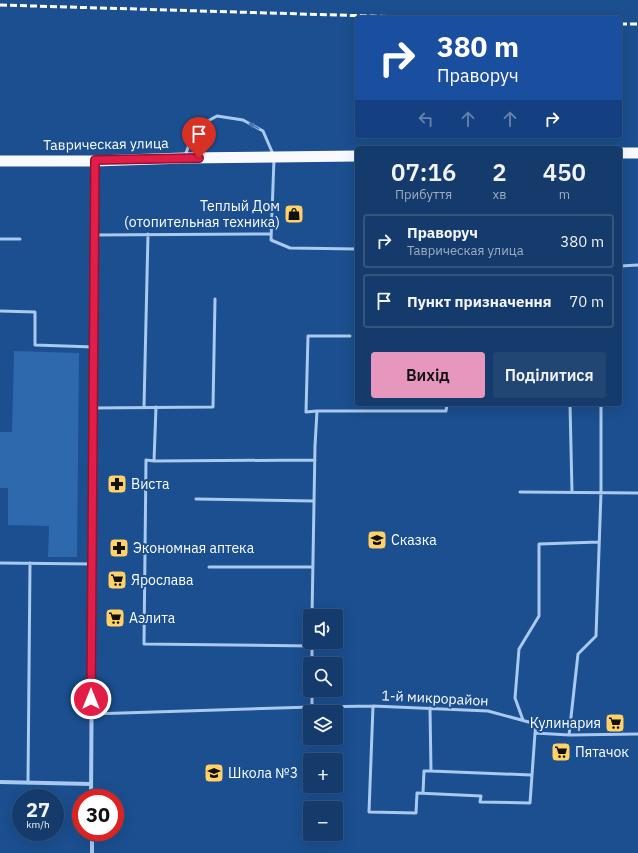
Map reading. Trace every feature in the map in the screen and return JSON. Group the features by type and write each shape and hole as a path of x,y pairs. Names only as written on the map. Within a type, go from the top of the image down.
{"highway":[{"path":"622,153 638,153"},
{"name":"Таврическая улица","path":"0,161 355,156"}],"street":[{"path":"92,789 91,714 95,160"},
{"path":"0,782 92,784"},
{"path":"92,841 92,853"}],"lane":[{"path":"184,158 195,128 217,116 243,120 263,131 274,158 271,240 290,248 355,249"},
{"path":"144,407 148,234"},
{"path":"94,235 271,234"},
{"path":"0,239 20,239"},
{"path":"622,266 638,265"},
{"path":"93,408 213,407 215,299"},
{"path":"0,311 35,312 35,345 94,347"},
{"path":"350,336 308,336 306,412 446,412 447,406"},
{"path":"570,406 572,492"},
{"path":"569,734 578,654 596,636 601,492 601,406"},
{"path":"154,461 156,407"},
{"path":"312,609 314,460 317,411"},
{"path":"303,644 144,644 146,460 314,460"},
{"path":"520,492 638,493"},
{"path":"196,499 314,501"},
{"path":"523,720 515,698 520,649 539,616 539,544 599,542"},
{"path":"0,562 92,564"},
{"path":"28,783 30,563"},
{"path":"209,567 313,567"},
{"path":"343,706 373,706"},
{"name":"1-й микрорайон","path":"423,793 416,793 416,813 369,812 373,706 488,711 536,724 535,733"},
{"path":"91,714 303,707"},
{"path":"430,708 430,771"},
{"path":"532,775 424,771 423,793 480,796 480,802 530,804 535,733 638,734"}],"shaded area":[{"path":"14,351 79,353 77,557 48,557 49,526 8,525 8,488 0,488 0,432 12,432"}],"railway":[{"path":"0,5 370,16"},
{"path":"622,24 638,24"}],"place":[{"name":"Теплый Дом (отопительная техника)","path":"294,214"},
{"name":"Виста","path":"117,484"},
{"name":"Сказка","path":"377,540"},
{"name":"Экономная аптека","path":"119,548"},
{"name":"Ярослава","path":"117,580"},
{"name":"Аэлита","path":"115,618"},
{"name":"Кулинария","path":"615,723"},
{"name":"Пятачок","path":"561,752"},
{"name":"Школа №3","path":"214,773"}],"route":[{"path":"91,699 95,160 199,158"}]}
